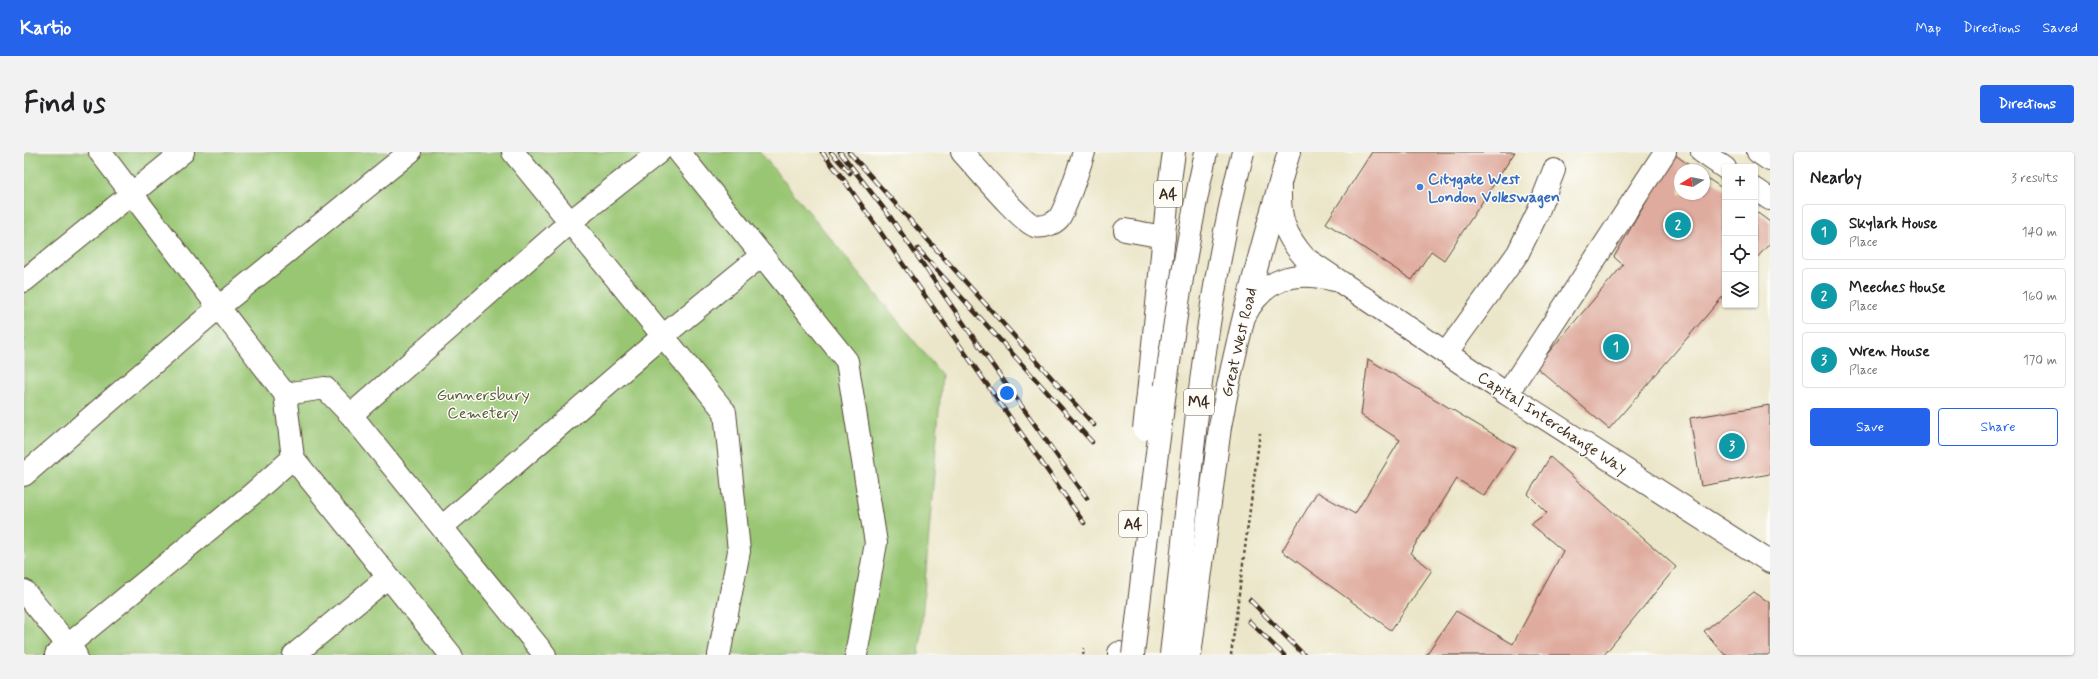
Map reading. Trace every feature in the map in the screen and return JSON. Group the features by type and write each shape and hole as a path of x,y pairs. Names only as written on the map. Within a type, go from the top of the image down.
{"main road":[{"path":"100,152 285,394 293,458 451,655"},
{"path":"24,281 131,192 183,152"},
{"path":"24,475 219,308 410,152"},
{"path":"513,152 725,412 739,550 719,655"},
{"path":"351,415 570,222 659,152"},
{"path":"679,152 847,360 876,543 856,655"},
{"path":"962,152 1022,217 1035,226 1043,227 1051,224 1060,216 1084,152"},
{"name":"A4","path":"1124,654 1148,394 1174,152"},
{"name":"M4","path":"1124,654 1175,310 1206,152"},
{"name":"M4","path":"1170,655 1211,316 1224,238 1243,152"},
{"name":"Great West Road","path":"1190,655 1220,427 1259,252 1289,152"},
{"path":"1507,394 1665,152"},
{"path":"1702,152 1722,166"},
{"path":"1758,152 1770,160"},
{"path":"1447,352 1518,253 1537,214 1554,170"},
{"name":"Capital Interchange Way","path":"1281,180 1279,206 1283,226 1292,243 1305,258 1337,281 1447,352 1507,394 1770,562"},
{"path":"1758,191 1770,199"},
{"path":"1125,230 1164,237"},
{"path":"442,527 663,336 762,255"},
{"name":"Capital Interchange Way","path":"1242,323 1250,305 1271,284 1300,276 1321,277 1337,281"},
{"path":"285,394 325,388 351,415 544,655"},
{"path":"24,592 66,652 293,458"},
{"path":"294,655 388,577"}],"path":[{"path":"1230,655 1260,433"},
{"path":"1084,648 1084,655"}],"green space":[{"name":"Gunnersbury Cemetery","path":"24,152 760,152 942,375 919,655 24,655"}],"building":[{"name":"Citygate West London Volkswagen","path":"1372,152 1515,152 1444,260 1431,251 1412,280 1326,223"},
{"path":"1674,154 1688,164 1674,164 1674,200 1710,200 1710,180 1722,188 1722,297 1609,429 1536,367 1623,265 1614,257"},
{"path":"1758,213 1770,222 1770,243 1758,257"},
{"path":"1368,359 1516,448 1484,496 1457,479 1410,553 1432,570 1391,630 1282,551 1317,492 1355,514 1400,440 1361,415"},
{"path":"1770,405 1770,474 1701,486 1690,418"},
{"path":"1550,457 1676,567 1604,655 1426,655 1456,611 1513,644 1563,551 1531,524 1547,513 1528,494"},
{"path":"1754,592 1770,603 1770,655 1725,655 1704,631"}],"railway":[{"path":"822,152 844,180 1084,523"},
{"path":"831,152 850,173"},
{"path":"840,152 891,218 991,363 1087,498"},
{"path":"849,152 1094,425"},
{"path":"918,249 1092,442"},
{"path":"1250,600 1304,655"},
{"path":"1249,621 1284,655"}],"place":[{"name":"Citygate West London Volkswagen","path":"1420,187"},
{"name":"Meeches House","path":"1678,225"},
{"name":"Skylark House","path":"1616,347"},
{"name":"Wren House","path":"1732,446"}]}
